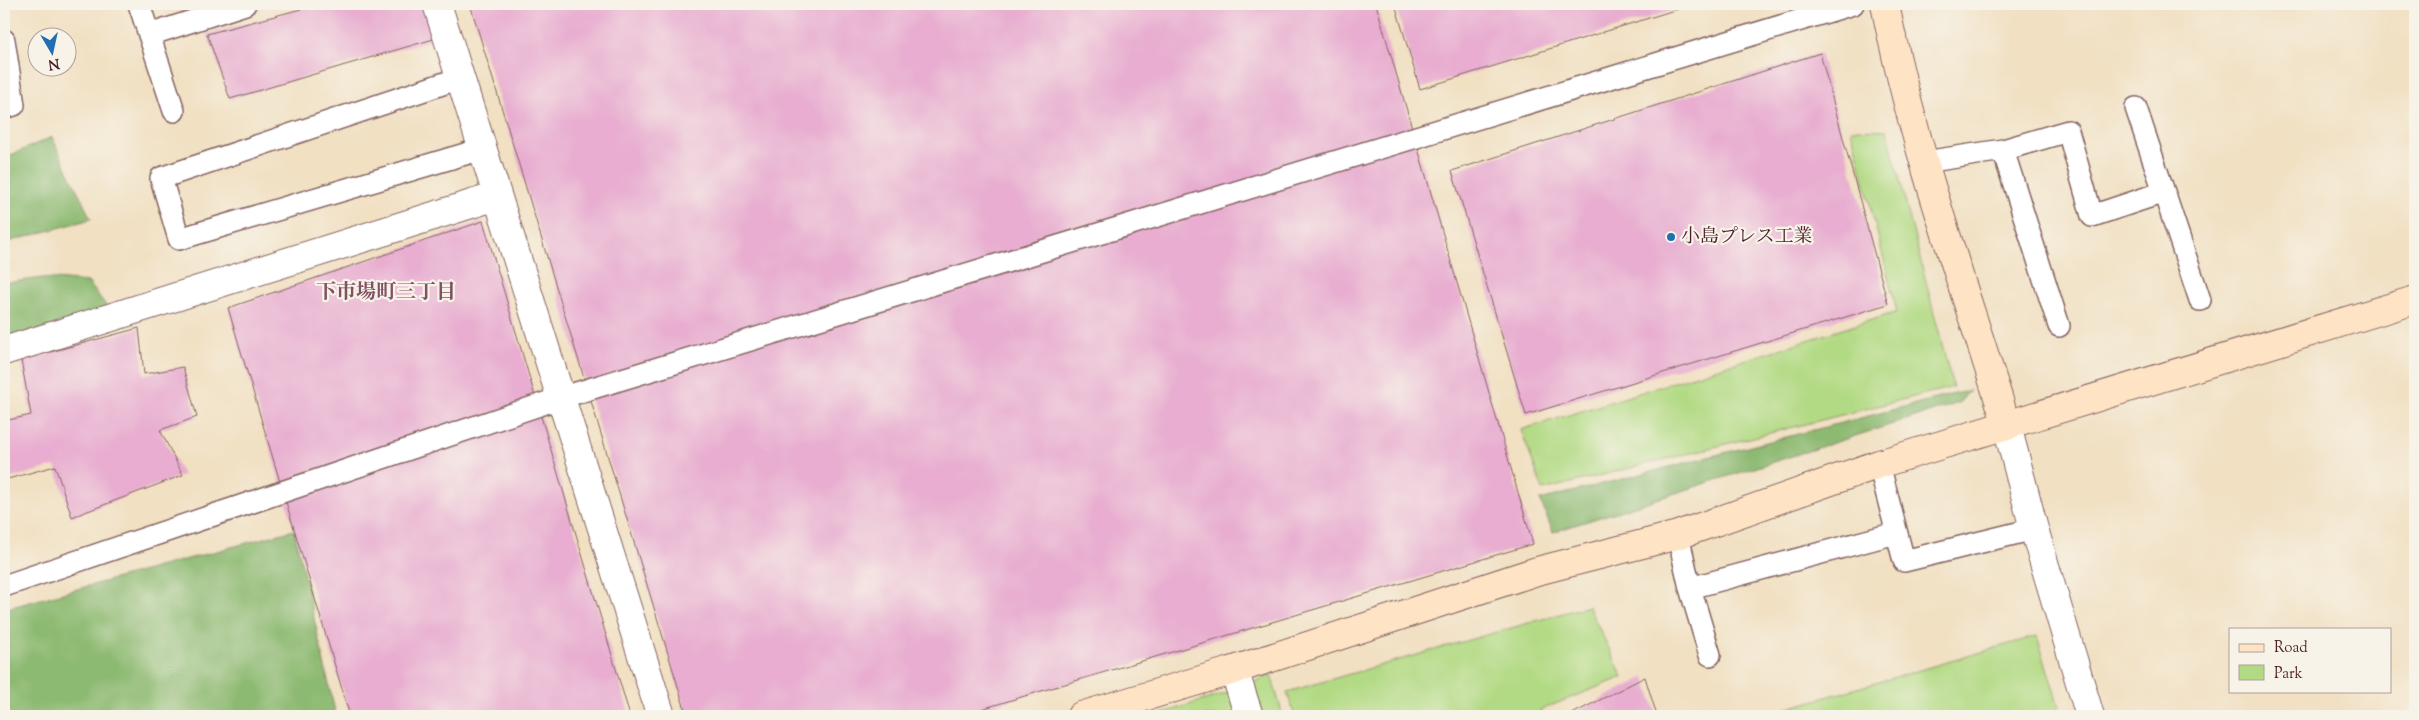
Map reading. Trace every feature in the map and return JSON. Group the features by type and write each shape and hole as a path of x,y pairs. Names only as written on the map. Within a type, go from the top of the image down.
{"street":[{"path":"437,4 661,716"},
{"path":"1885,4 1897,65 1924,162 2007,426 2034,529 2090,716"},
{"path":"4,352 497,196"},
{"path":"1081,716 1234,670 1537,571 1678,535 1880,464 2415,300"},
{"path":"1234,670 1249,716"}],"lane":[{"path":"139,4 174,111"},
{"path":"149,35 245,4"},
{"path":"4,586 560,398 1800,11 1853,4"},
{"path":"4,40 14,105 4,108"},
{"path":"460,78 161,178 177,230 180,239 482,149"},
{"path":"2136,108 2200,300"},
{"path":"1924,162 2003,150 2068,131 2092,216 2164,192"},
{"path":"2003,150 2059,326"},
{"path":"1880,464 1904,561 2034,529"},
{"path":"1690,588 1896,533"},
{"path":"1678,535 1690,588 1710,655"}],"green space":[{"path":"1851,129 1887,130 1953,387 1543,490 1521,430 1897,312"},
{"path":"52,137 91,219 4,243 4,158"},
{"path":"43,278 88,282 108,308 4,341 4,283"},
{"path":"1970,390 1959,403 1553,532 1540,500"},
{"path":"294,530 336,716 4,716 4,609"},
{"path":"1588,606 1623,677 1540,710 1542,716 1295,716 1287,692"},
{"path":"2037,636 2062,716 1761,716"},
{"path":"1271,675 1283,716 1153,716 1227,693"}],"building":[{"path":"320,4 434,4 447,35 230,99 207,34"},
{"path":"470,4 1376,4 1533,544 958,716 687,716"},
{"path":"1395,4 1694,4 1420,89"},
{"name":"小島プレス工業","path":"1820,53 1888,304 1526,415 1452,171"},
{"path":"483,221 630,716 350,716 228,308"},
{"path":"139,328 144,374 183,367 197,417 160,430 183,475 72,517 55,466 4,480 4,421 31,415 21,360"},
{"path":"1645,677 1657,716 1568,716"}],"place":[{"name":"小島プレス工業","path":"1671,237"}],"district":[{"name":"下市場町三丁目","path":"386,293"}]}
